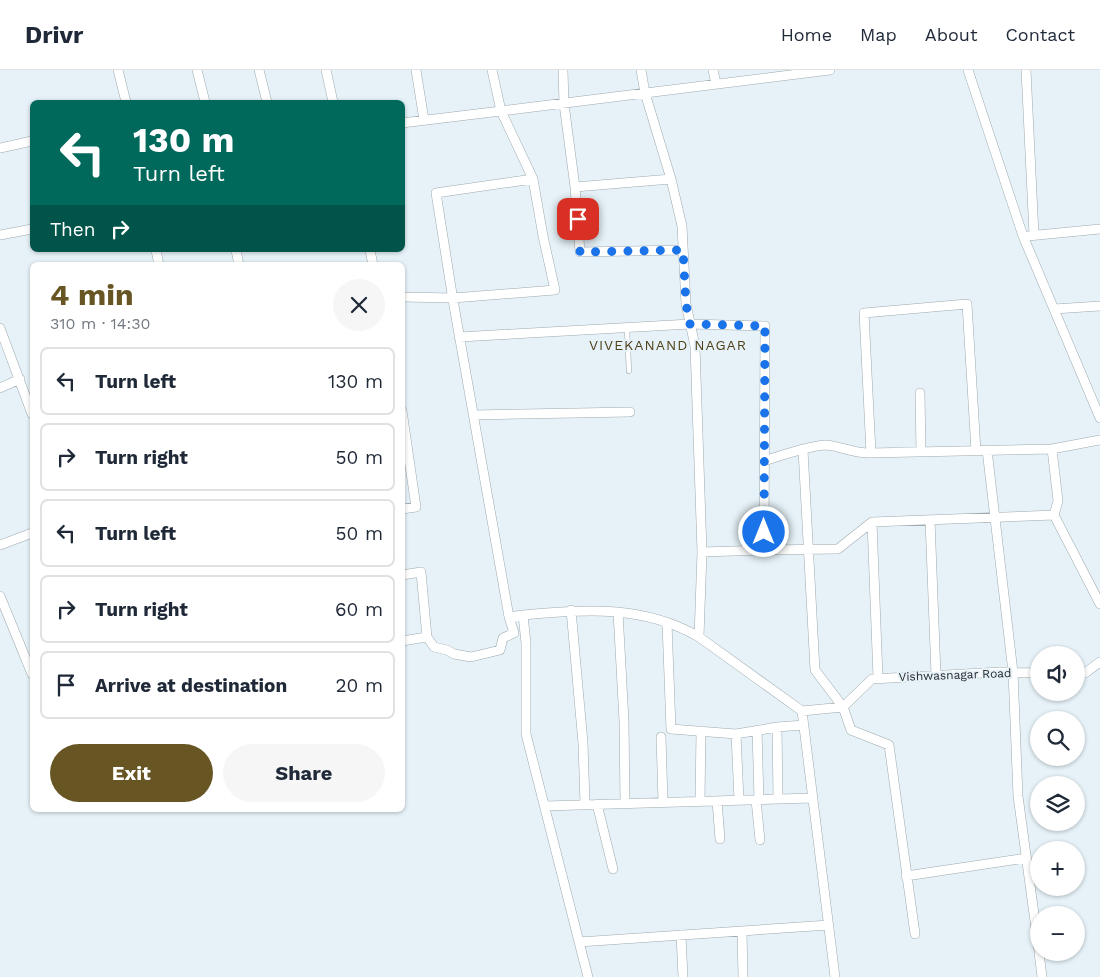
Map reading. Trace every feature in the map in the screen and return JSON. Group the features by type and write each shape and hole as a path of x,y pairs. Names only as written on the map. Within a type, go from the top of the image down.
{"street":[{"path":"118,70 126,100"},
{"path":"197,70 204,100"},
{"path":"259,70 266,100"},
{"path":"326,70 333,100"},
{"path":"416,70 424,120"},
{"path":"405,297 453,298 555,290 542,236 533,179 501,111 492,70"},
{"path":"563,70 564,104 576,186 580,252 683,250"},
{"path":"641,70 645,93 672,179 682,226 686,304 694,346 702,552 699,638"},
{"path":"713,70 716,84"},
{"path":"405,123 830,70"},
{"path":"968,70 1023,236 1100,418"},
{"path":"1026,70 1034,235"},
{"path":"0,148 30,141"},
{"path":"405,575 421,572 427,636 434,647 454,654 471,657 500,650 503,638 514,633 509,617 459,337 436,193 533,179"},
{"path":"576,186 672,179"},
{"path":"1023,236 1100,228"},
{"path":"0,235 30,229"},
{"path":"870,453 864,313 967,304 976,451"},
{"path":"1054,310 1100,306"},
{"path":"459,337 690,324 765,326 764,550"},
{"path":"0,328 30,408"},
{"path":"0,388 20,379"},
{"path":"920,393 921,452"},
{"path":"473,415 630,412"},
{"path":"405,432 416,507 405,509"},
{"path":"764,461 780,455 825,445 861,454 1052,449 1100,440"},
{"path":"1052,449 1058,501 1054,515 1100,604"},
{"path":"803,450 815,670 843,706 851,730 889,745 915,934"},
{"path":"987,450 1013,672 1018,796 1033,906"},
{"path":"702,552 838,549 872,522 1054,515"},
{"path":"930,520 936,675"},
{"path":"509,617 571,610 638,614 683,628 802,711 843,706 875,678 872,522"},
{"path":"0,545 30,534"},
{"path":"0,596 30,669"},
{"path":"571,610 583,743 586,804"},
{"path":"618,612 624,721 624,803"},
{"path":"523,615 526,643 526,734 588,977"},
{"path":"667,623 671,729 736,734 777,727 804,725"},
{"path":"405,640 427,636"},
{"path":"1085,674 1100,662"},
{"name":"Vishwasnagar Road","path":"875,678 1030,673"},
{"path":"802,711 836,977"},
{"path":"777,727 778,799"},
{"path":"758,730 757,800 760,840"},
{"path":"700,801 701,732"},
{"path":"736,734 739,800"},
{"path":"662,737 663,802"},
{"path":"544,806 813,798"},
{"path":"717,801 720,839"},
{"path":"597,804 614,869"},
{"path":"906,876 1026,858"},
{"path":"579,942 829,925"},
{"path":"742,931 743,977"},
{"path":"681,935 684,977"},
{"path":"1040,961 1042,977"}],"lane":[{"path":"627,329 629,371"}],"district":[{"name":"VIVEKANAND NAGAR","path":"668,345"}],"route":[{"path":"578,219 580,252 683,250 686,304 690,324 765,326 764,532"}]}
